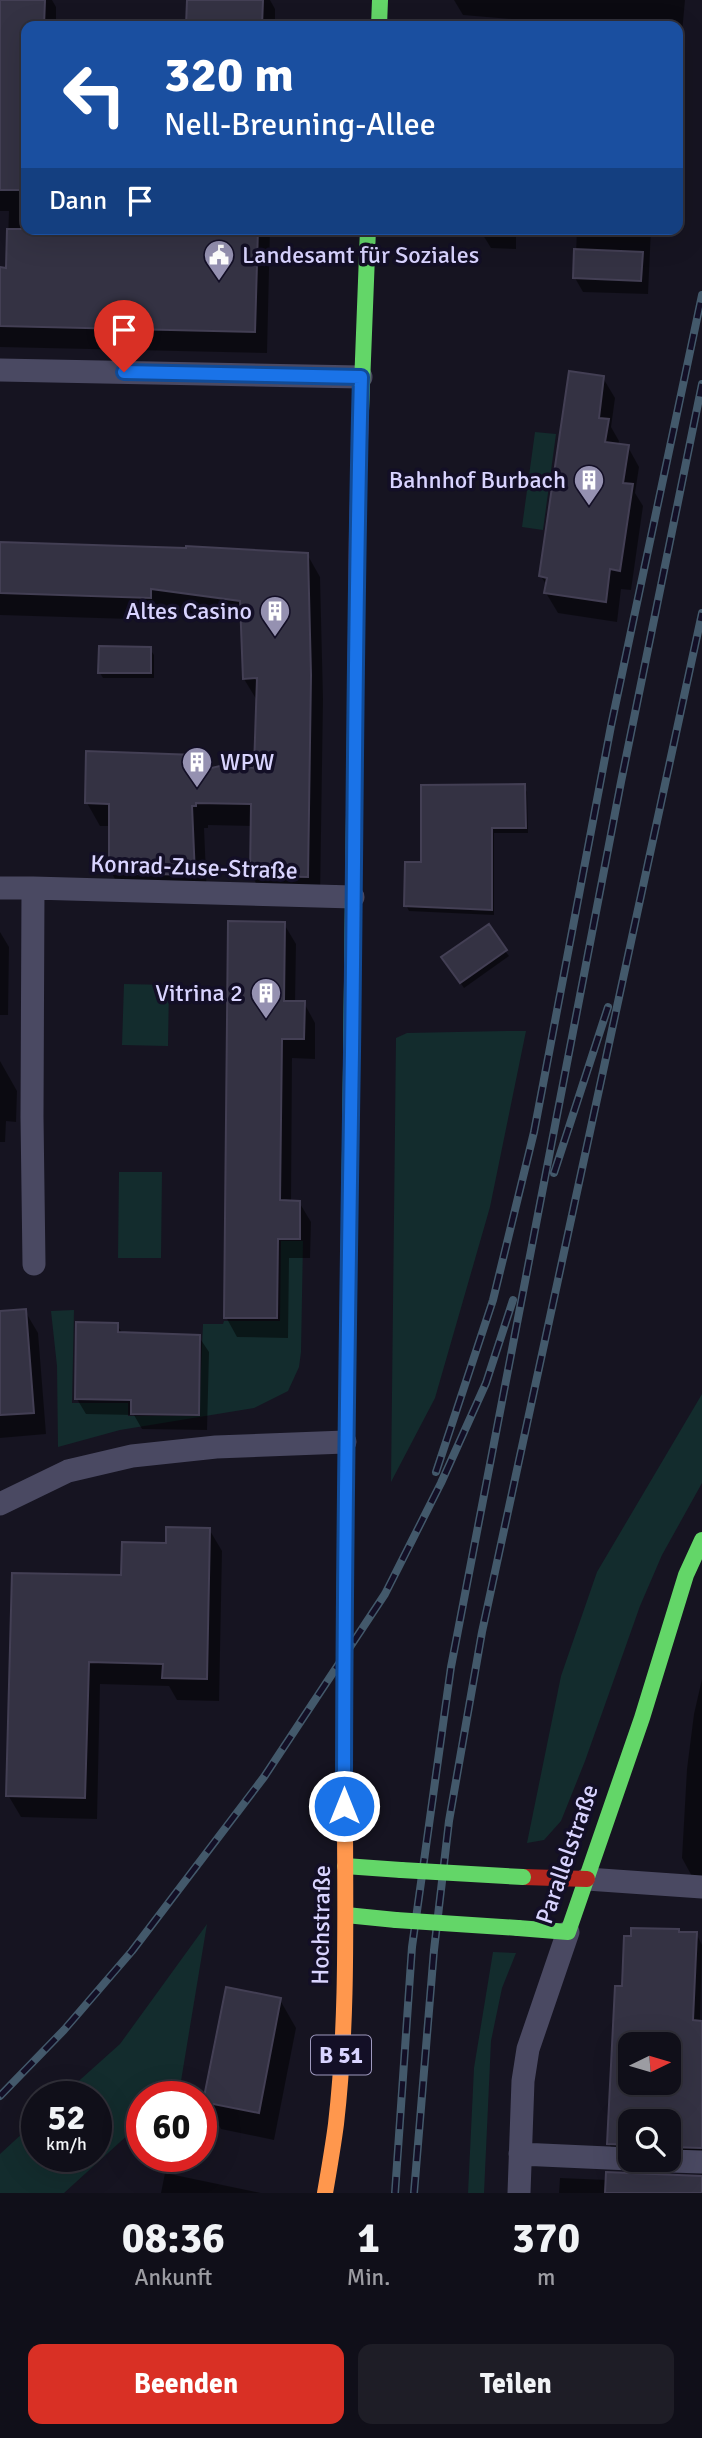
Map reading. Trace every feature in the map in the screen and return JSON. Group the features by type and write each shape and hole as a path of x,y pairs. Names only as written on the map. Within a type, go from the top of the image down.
{"main road":[{"path":"379,21 380,0"},
{"name":"Hochstraße","path":"326,2193 337,2116 346,1915 345,1442 357,530 368,235"},
{"name":"Parallelstraße","path":"568,1932 642,1718 686,1575 702,1540"},
{"path":"345,1867 587,1879"},
{"path":"346,1915 568,1932"}],"street":[{"path":"0,370 361,377"},
{"name":"Konrad-Zuse-Straße","path":"0,888 353,897"},
{"path":"33,888 34,1264"},
{"path":"0,1504 68,1471 132,1457 216,1447 345,1442"},
{"path":"587,1879 702,1887"},
{"name":"Parallelstraße","path":"519,2193 523,2081 528,2049 568,1932"},
{"path":"520,2154 618,2158"},
{"path":"681,2161 702,2162"}],"green space":[{"path":"535,432 556,434 543,530 522,527"},
{"path":"124,984 169,985 168,1046 122,1045"},
{"path":"526,1031 490,1207 435,1398 391,1482 396,1038 407,1033"},
{"path":"119,1172 162,1172 161,1258 118,1258"},
{"path":"281,1241 303,1241 301,1352 299,1367 288,1391 254,1408 120,1430 58,1447 57,1366 51,1311 74,1310 72,1403 128,1403 128,1416 199,1416 203,1324 223,1324 224,1321 280,1321"},
{"path":"702,1394 702,1483 662,1555 640,1606 561,1821 544,1840 527,1843 561,1676 597,1572"},
{"path":"207,1924 181,2081 126,2081 126,2137 112,2149 112,2081 79,2081 120,2044"},
{"path":"493,1952 516,1953 502,1988 491,2041 484,2193 468,2193 474,2068"},
{"path":"21,2135 21,2172 87,2172 64,2193 0,2193 0,2154"}],"building":[{"path":"0,0 45,0 44,21 21,21 21,190 0,190"},
{"path":"187,0 263,0 262,21 186,21"},
{"path":"7,229 21,229 21,235 258,235 255,332 0,326 0,267 6,268"},
{"path":"574,249 643,252 641,281 573,278"},
{"name":"Bahnhof Burbach","path":"569,371 604,376 599,418 609,419 605,442 629,445 623,483 633,484 620,571 610,569 606,602 544,593 547,578 539,576"},
{"path":"0,542 186,546 308,553 311,675 308,877 250,876 251,804 196,803 196,806 192,806 195,875 109,873 109,804 85,803 86,751 196,755 195,772 224,765 254,768 257,678 243,679 240,601 151,589 151,598 0,593"},
{"path":"99,646 151,647 151,673 98,673"},
{"path":"525,784 526,828 492,828 492,910 404,906 405,862 421,862 421,785"},
{"path":"228,921 285,922 284,1001 305,1001 304,1039 282,1039 280,1200 300,1201 300,1239 278,1239 277,1318 224,1318"},
{"path":"489,924 507,950 460,983 441,957"},
{"path":"26,1309 34,1413 0,1415 0,1311"},
{"path":"76,1322 118,1323 118,1332 200,1335 199,1415 131,1414 131,1400 75,1399"},
{"path":"166,1527 210,1528 207,1679 162,1678 163,1664 89,1662 85,1798 6,1796 12,1573 121,1575 122,1542 166,1543"},
{"path":"631,1928 697,1932 693,2020 702,2021 702,2148 681,2147 681,2109 618,2109 618,2144 607,2144 615,1986 622,1986 624,1936 631,1936"},
{"path":"226,1987 281,1998 259,2113 217,2105 217,2081 207,2081"},
{"path":"606,2172 702,2176 702,2193 605,2193"}],"railway":[{"path":"436,1472 493,1300 534,1132 611,726 702,295"},
{"path":"395,2193 412,1947 451,1667 621,782 702,384"},
{"path":"414,2193 434,1950 449,1821 482,1632 702,613"},
{"path":"554,1173 608,1007"},
{"path":"0,2096 64,2030 132,1951 264,1777 385,1594 441,1483 486,1383 513,1300"}],"traffic: fast":[{"path":"379,21 380,0"},
{"path":"361,411 368,235"},
{"path":"344,1652 355,731"},
{"path":"518,1928 568,1932 642,1718 686,1575 702,1540"},
{"path":"344,1652 344,1702"},
{"path":"345,1866 401,1870"},
{"path":"401,1870 523,1877"},
{"path":"346,1915 396,1920"},
{"path":"396,1920 518,1928"}],"traffic: slow":[{"path":"325,2193 340,2085 345,1966 345,1808"}],"traffic: jam":[{"path":"355,731 361,411"},
{"path":"344,1702 345,1808"},
{"path":"523,1877 587,1879"}],"place":[{"name":"Landesamt für Soziales","path":"219,282"},
{"name":"Bahnhof Burbach","path":"589,507"},
{"name":"Altes Casino","path":"275,638"},
{"name":"WPW","path":"197,789"},
{"name":"Vitrina 2","path":"266,1020"}],"route":[{"path":"124,372 361,377 354,720 344,1806"}]}
